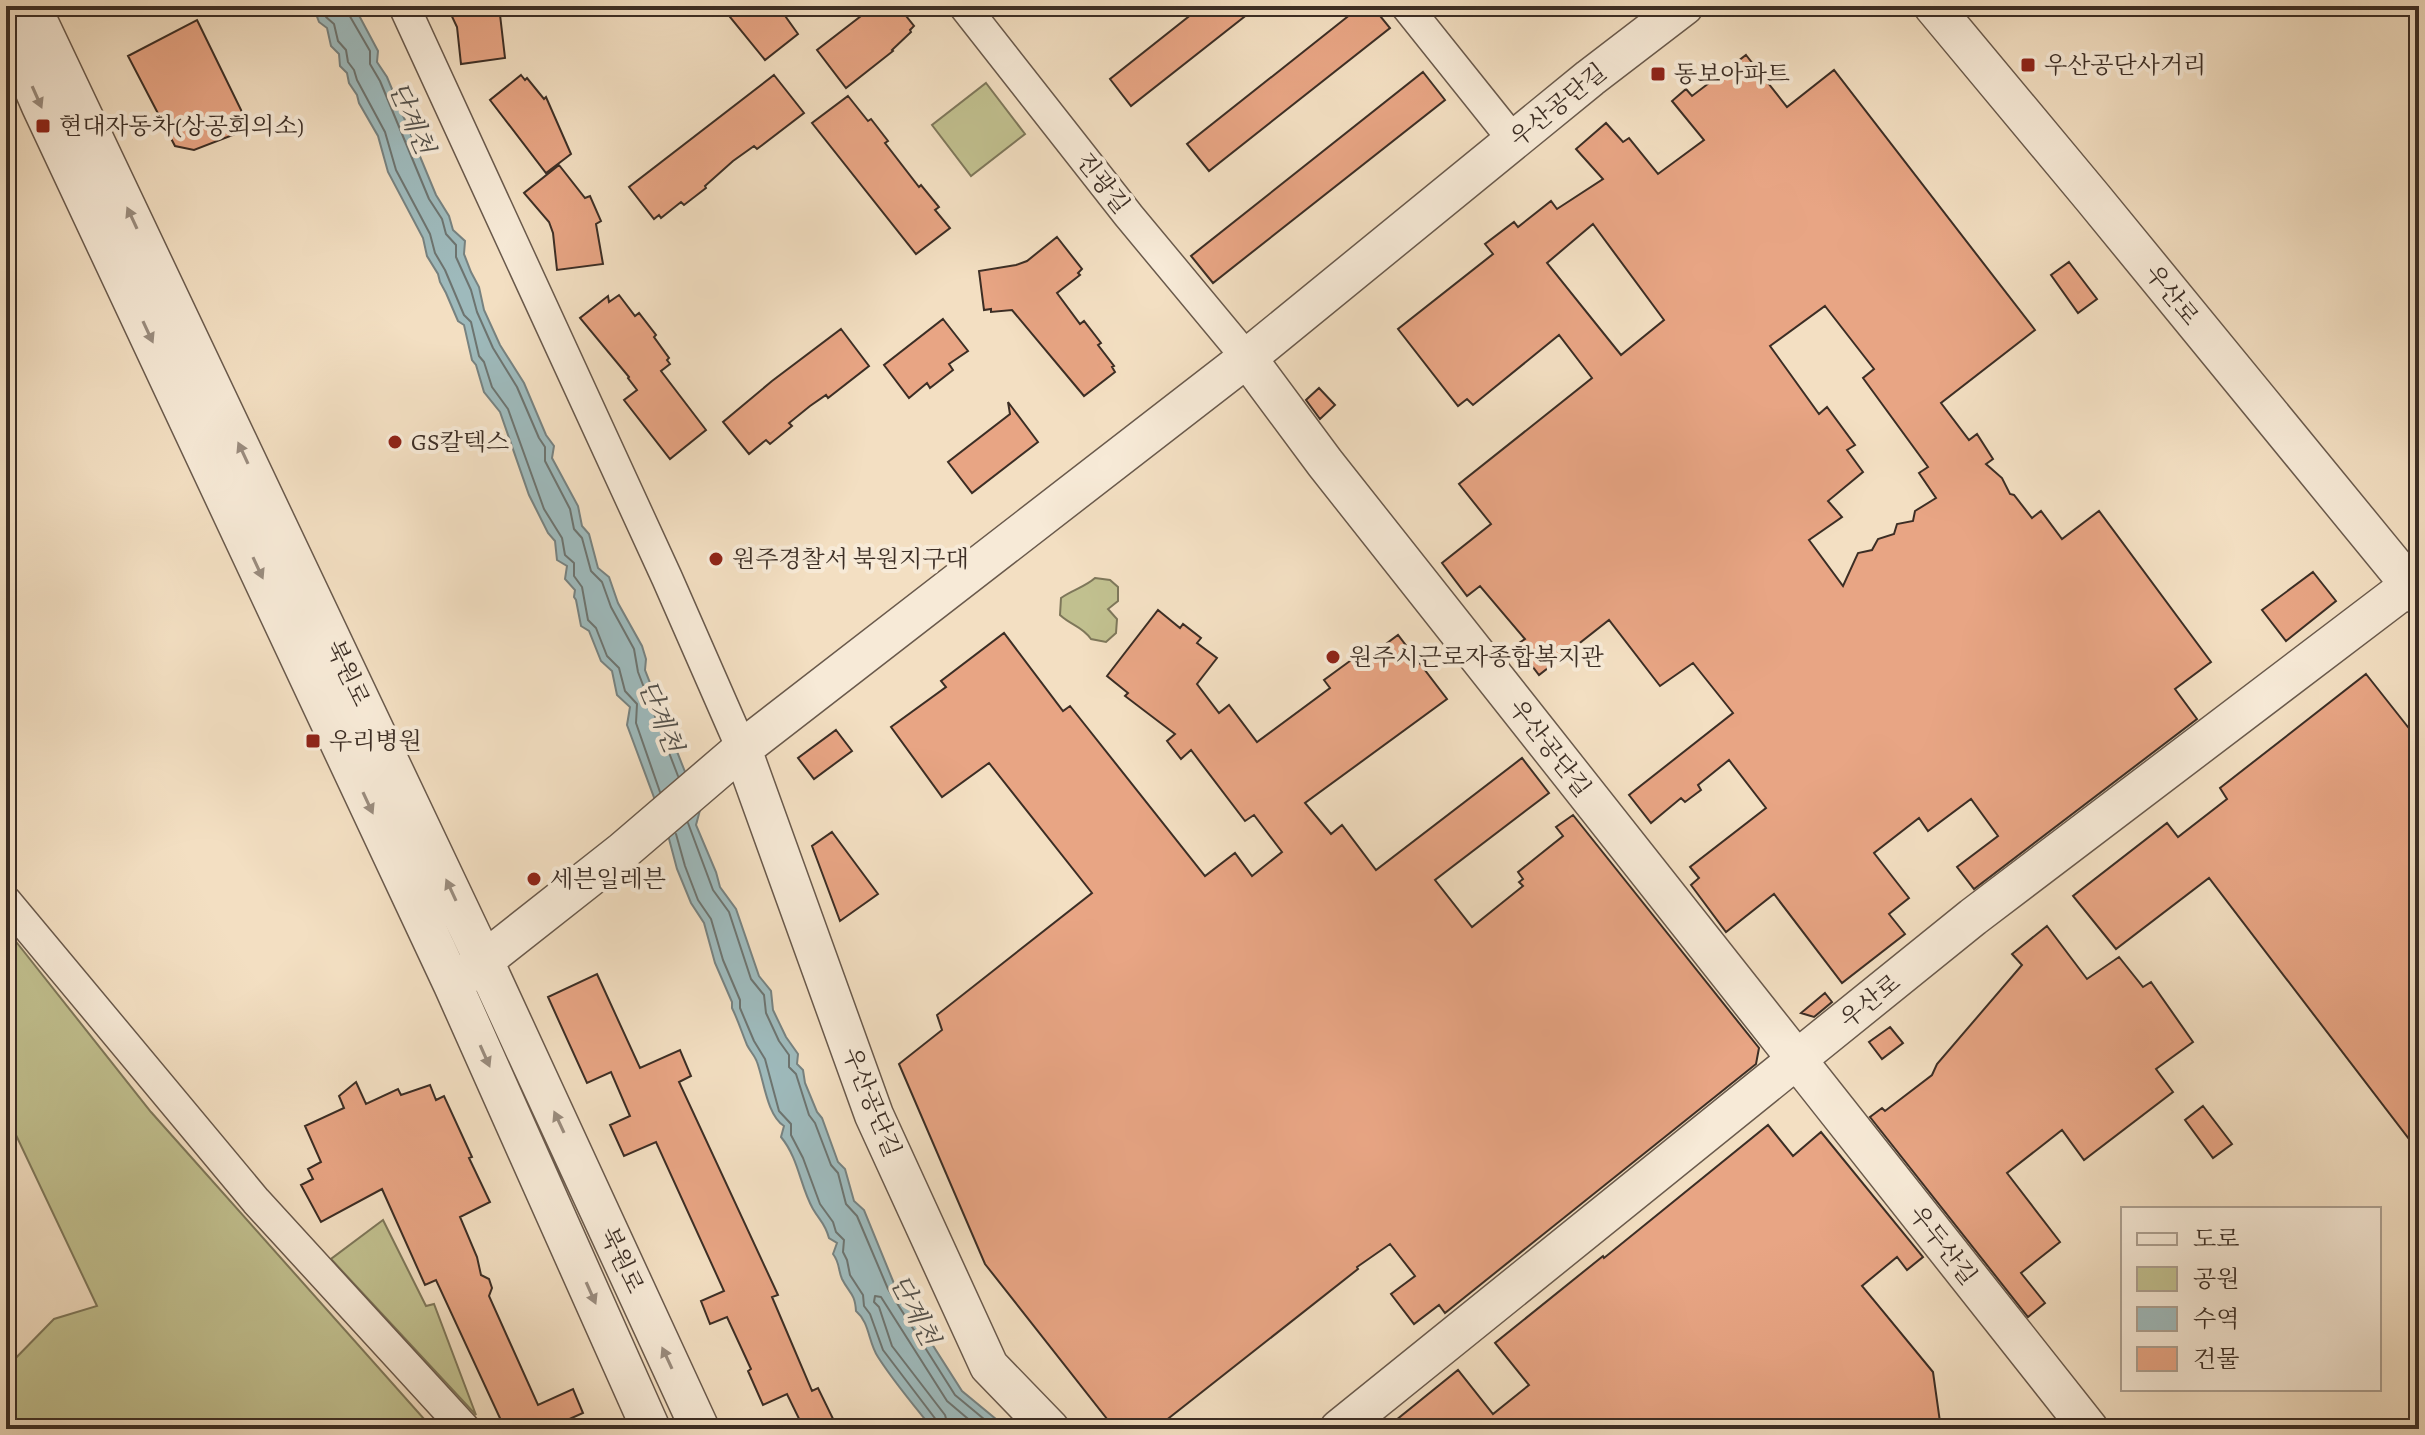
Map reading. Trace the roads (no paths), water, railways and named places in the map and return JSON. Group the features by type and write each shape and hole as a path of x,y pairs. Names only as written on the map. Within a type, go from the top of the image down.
{"street":[{"name":"북원로","path":"31,6 484,961 700,1429"},
{"path":"404,6 667,578 728,761 623,851 453,985"},
{"name":"진광길","path":"964,6 1129,216 1247,358"},
{"path":"1406,6 1514,141"},
{"name":"우산공단길","path":"1050,1429 989,1366 874,1115 728,761 1247,358 1684,6"},
{"name":"우산로","path":"1339,1429 1973,917 2414,591 1933,6"},
{"name":"북원로","path":"8,44 41,106 453,985 651,1429"},
{"name":"우산공단길","path":"1247,358 1325,463 1796,1060"},
{"path":"6,901 256,1201 465,1429"},
{"name":"우두산길","path":"1796,1060 2089,1429"}],"water":[{"name":"단계천","path":"313,6 354,6 378,51 377,62 387,77 436,195 449,216 453,230 465,241 464,254 479,287 484,310 554,446 552,458 578,506 598,568 609,577 618,603 642,646 645,670 700,810 696,825 720,887 736,909 759,976 771,991 773,1010 798,1054 797,1064 803,1070 805,1083 838,1162 845,1169 854,1201 864,1210 895,1286 962,1391 1008,1429 933,1429 897,1385 875,1351 833,1254 837,1243 829,1238 813,1209 792,1154 781,1137 784,1126 770,1106 757,1062 747,1045 715,963 704,923 691,903 677,869 668,835 627,725 630,707 617,695 612,671 601,661 589,631 581,626 575,590 565,579 567,566 557,560 555,541 529,495 500,412 484,392 464,325 458,321 427,256 423,238 388,172 378,136 349,83 347,73 340,66 339,54 331,46 327,28 319,22"}],"place":[{"name":"우산공단사거리","path":"2028,65"},
{"name":"동보아파트","path":"1658,74"},
{"name":"현대자동차(상공회의소)","path":"43,126"},
{"name":"GS칼텍스","path":"395,442"},
{"name":"원주경찰서 북원지구대","path":"716,559"},
{"name":"원주시근로자종합복지관","path":"1333,657"},
{"name":"우리병원","path":"313,741"},
{"name":"세븐일레븐","path":"534,879"}]}
